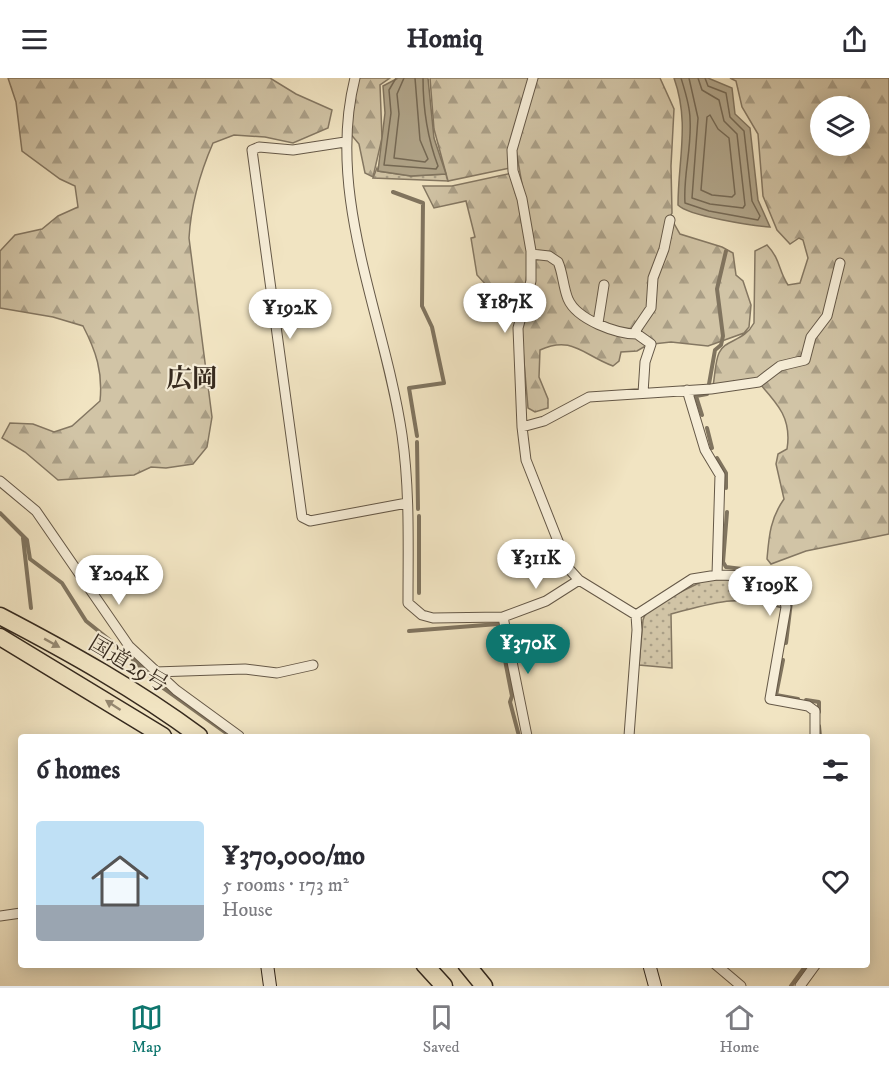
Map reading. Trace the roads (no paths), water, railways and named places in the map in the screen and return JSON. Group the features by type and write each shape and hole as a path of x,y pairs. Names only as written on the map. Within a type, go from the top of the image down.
{"highway":[{"name":"国道29号","path":"0,616 108,676 165,711 196,734"},
{"name":"国道29号","path":"0,637 159,734"},
{"path":"428,968 444,986"},
{"path":"468,968 484,986"}],"street":[{"path":"355,78 347,110 345,142 348,187 402,436 407,503 408,603 422,615 433,618 503,617 546,601 579,580"},
{"path":"532,78 512,150 513,171 522,199 531,254 531,281 518,328 522,427 526,460 570,569 579,580 636,615"},
{"path":"345,142 293,150 259,147 252,150 302,517 310,521 407,503"},
{"path":"637,334 639,325 651,308 652,278 664,249 670,220"},
{"path":"531,254 549,256 558,262 571,304 580,314 619,334 637,334 651,344 645,362 643,393"},
{"path":"522,427 544,421 589,397 759,382 780,366 805,360 811,337 827,316 840,263"},
{"path":"598,323 604,285"},
{"path":"687,390 705,450 720,475 717,575"},
{"path":"0,481 36,511 129,646 156,672 236,734"},
{"path":"636,615 692,579 717,575 752,576 761,580 785,602 770,699 808,706 814,711 815,734"},
{"path":"629,734 636,615"},
{"path":"503,617 527,734"},
{"path":"156,672 245,669 276,673 313,665"},
{"path":"0,916 18,913"},
{"path":"268,968 270,986"},
{"path":"650,968 655,986"},
{"path":"720,968 741,986"},
{"path":"800,986 813,968"}],"water":[{"path":"398,78 428,78 434,138 446,174 411,176 378,171 385,113 383,86"},
{"path":"674,78 708,78 732,88 735,114 750,128 758,200 770,227 707,217 678,205 682,126 679,95"}],"waterway":[{"path":"393,192 423,203 422,306 432,327 444,383 409,388 417,436"},
{"path":"709,384 715,350 721,345 723,336 717,289 726,251"},
{"path":"702,415 696,396 707,394"},
{"path":"707,428 712,448"},
{"path":"417,442 418,509"},
{"path":"717,458 726,473 726,488"},
{"path":"727,512 723,562 726,567 758,571 765,575"},
{"path":"0,513 27,540 30,559 62,583 86,621 116,645"},
{"path":"419,516 419,593"},
{"path":"23,538 31,608"},
{"path":"771,580 786,594"},
{"path":"786,643 791,602"},
{"path":"409,631 498,624 512,696 510,702 518,734"},
{"path":"124,651 162,687 225,732"},
{"path":"783,660 776,695 798,699"},
{"path":"806,700 819,702 819,712"},
{"path":"819,726 820,734"},
{"path":"791,986 804,968"}],"district":[{"name":"広岡","path":"192,378"}]}
